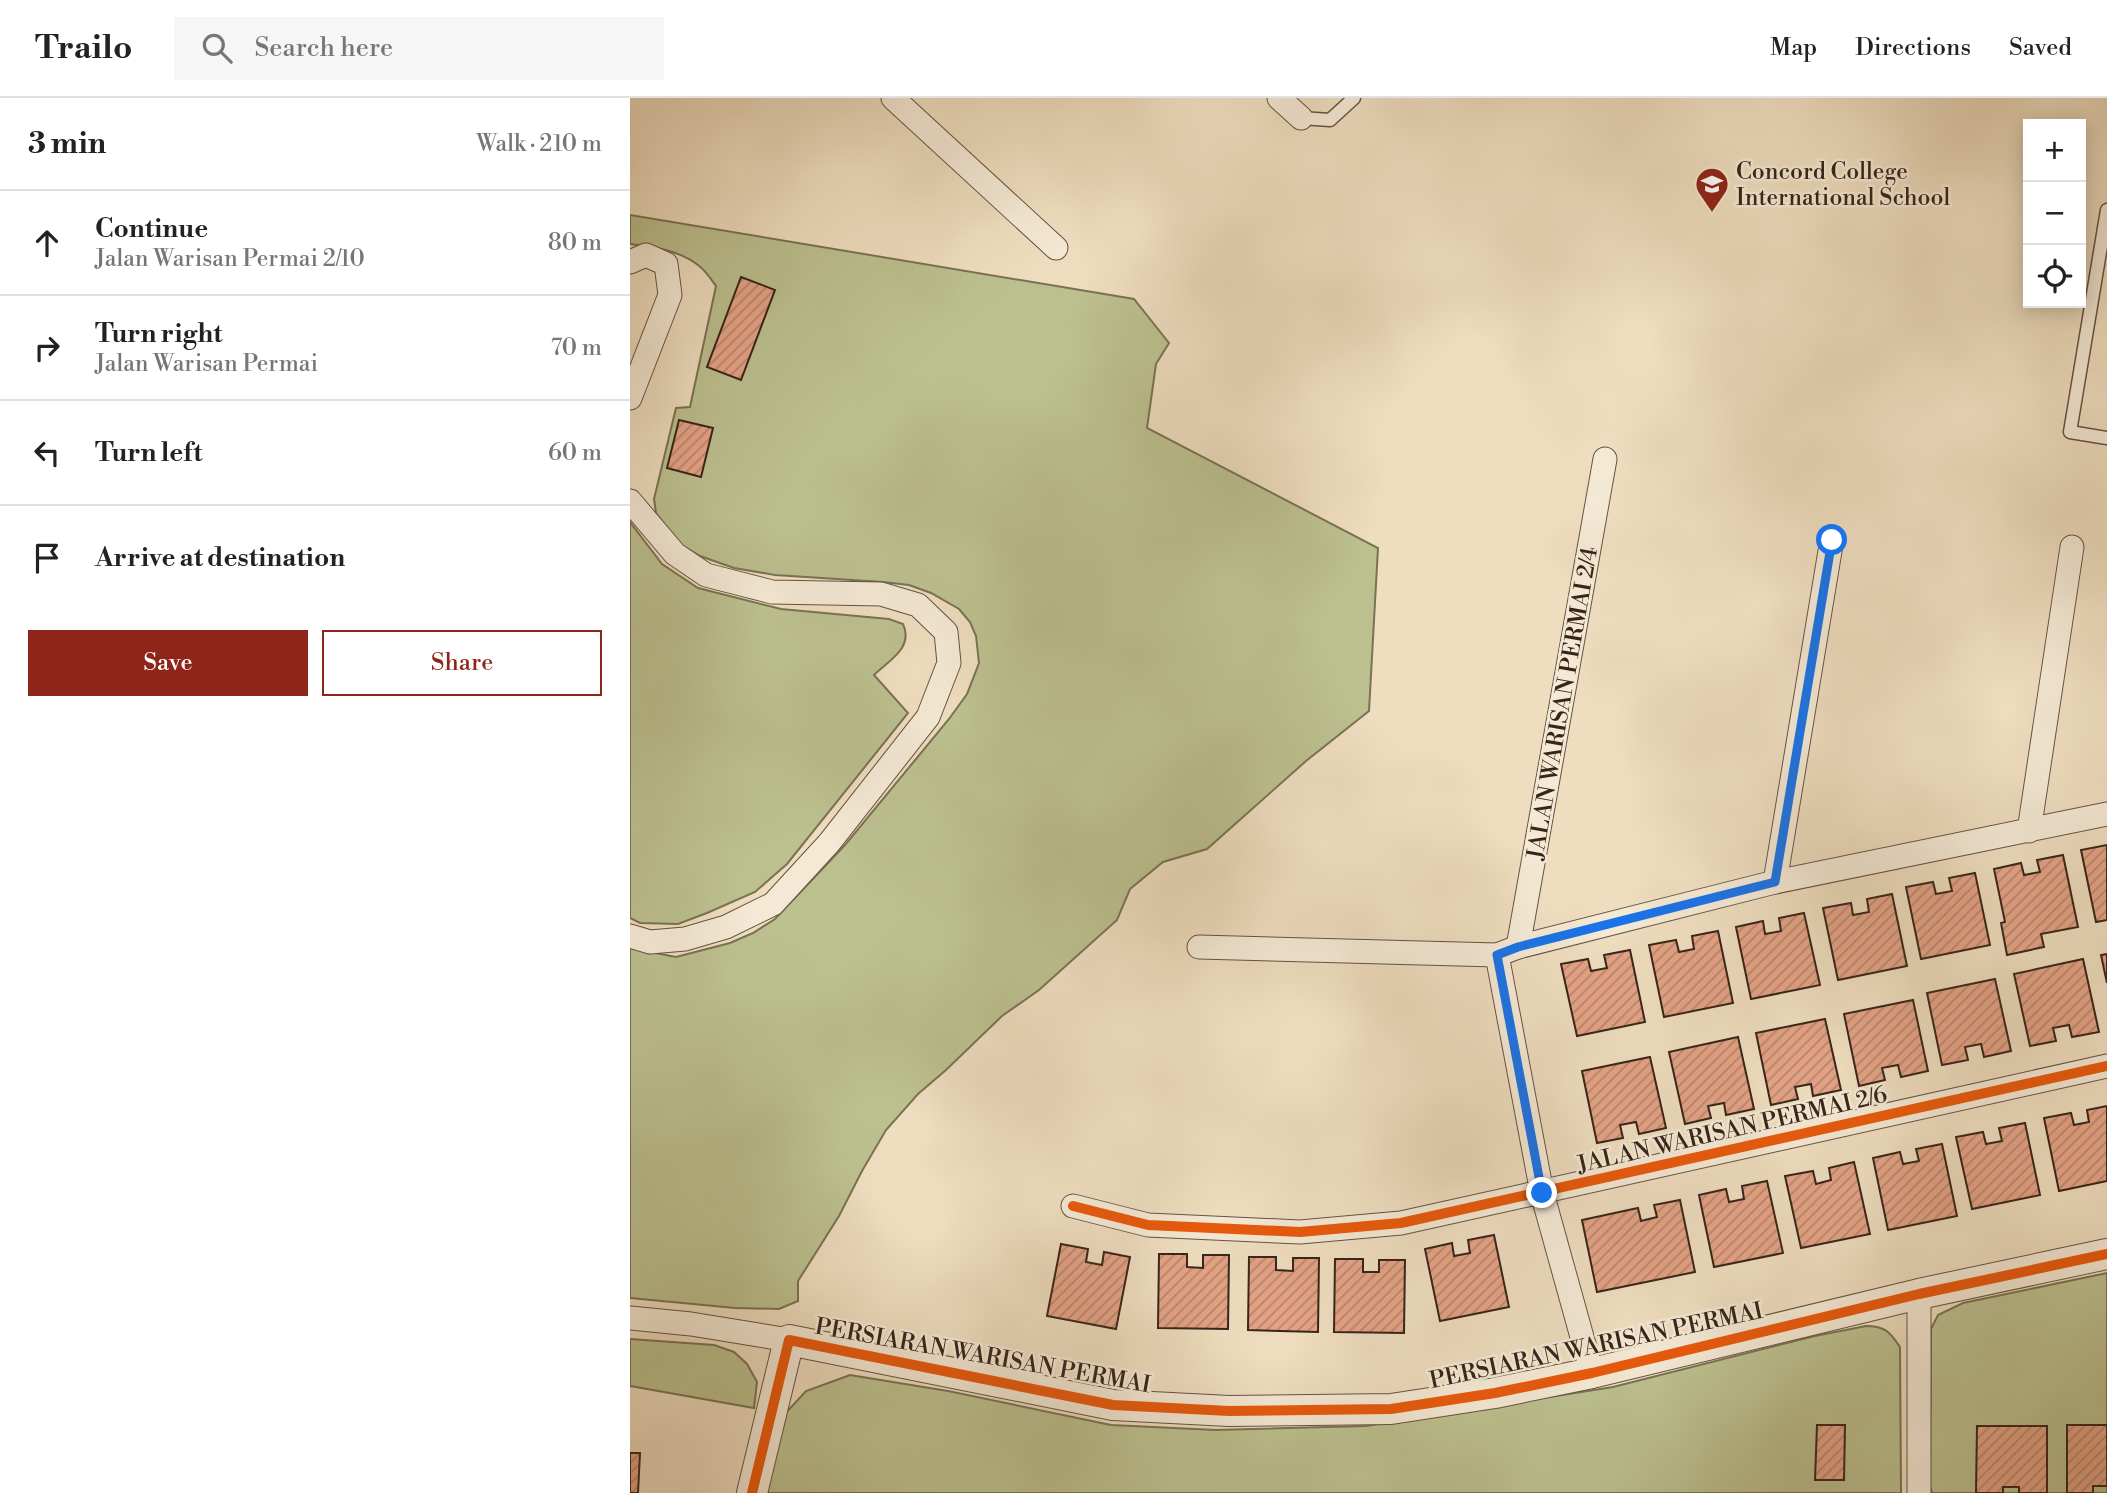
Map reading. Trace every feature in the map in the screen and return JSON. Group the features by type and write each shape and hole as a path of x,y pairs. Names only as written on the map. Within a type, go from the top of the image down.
{"street":[{"path":"893,98 1056,248"},
{"path":"1279,98 1301,118"},
{"path":"630,262 646,255 666,264 670,295 630,398"},
{"name":"JALAN WARISAN PERMAI 2/4","path":"1507,951 1605,459"},
{"path":"630,501 675,554 706,575 772,592 881,594 918,606 946,632 950,663 928,717 829,843 773,904 726,927 685,939 650,942 630,936"},
{"path":"1775,882 1832,540"},
{"path":"2029,831 2072,547"},
{"path":"1199,947 1507,951 1775,882 2107,814"},
{"path":"1507,951 1542,1193 1592,1373"},
{"name":"JALAN WARISAN PERMAI 2/6","path":"1073,1206 1148,1225 1300,1232 1401,1223 2107,1066"},
{"name":"PERSIARAN WARISAN PERMAI","path":"752,1493 789,1340 1113,1405 1229,1411 1391,1409 1495,1393 1592,1373 1919,1294 2107,1254"},
{"path":"1919,1294 1919,1493"},
{"path":"630,1318 691,1324 789,1340"}],"lane":[{"path":"1301,118 1329,120 1354,98"},
{"path":"2107,210 2070,432 2107,438"}],"green space":[{"path":"630,215 1134,299 1169,343 1156,364 1147,428 1378,548 1369,711 1306,761 1207,849 1163,862 1130,889 1117,920 1039,990 1002,1016 918,1094 886,1130 839,1216 798,1281 798,1301 779,1309 735,1308 630,1298 630,948 676,957 730,943 775,919 845,845 967,694 979,663 976,636 970,622 959,609 931,593 909,585 775,575 734,568 700,556 678,543 656,513 654,499 676,408 690,407 716,286 701,267 683,256 630,244"},
{"path":"630,522 662,564 698,588 781,609 889,619 903,624 906,632 903,647 874,675 908,713 787,864 755,892 678,924 640,923 630,918"},
{"path":"2107,1273 2107,1493 1932,1493 1931,1329 1938,1315 1963,1303"},
{"path":"1866,1326 1886,1331 1900,1347 1901,1493 761,1493 781,1418 806,1391 850,1375 948,1391 1111,1425 1216,1430 1366,1426 1613,1387 1815,1336"},
{"path":"630,1339 714,1345 734,1352 747,1364 757,1382 754,1408 630,1386"}],"building":[{"path":"741,277 775,290 741,380 707,367"},
{"path":"679,420 713,428 701,477 667,468"},
{"path":"2107,845 2107,920 2096,922 2081,850"},
{"path":"2063,855 2078,927 2041,934 2044,947 2007,955 2001,923 2005,922 1994,869 2021,863 2024,875 2040,872 2037,860"},
{"path":"1975,873 1990,945 1921,959 1906,887 1933,882 1936,894 1952,891 1949,878"},
{"path":"1892,894 1907,966 1838,980 1823,908 1851,903 1853,915 1869,912 1867,899"},
{"path":"1804,913 1820,985 1751,999 1736,927 1763,921 1765,934 1781,931 1779,918"},
{"path":"1718,931 1733,1003 1664,1017 1649,945 1676,940 1679,952 1694,949 1692,936"},
{"path":"1630,950 1645,1022 1577,1036 1561,964 1588,959 1591,971 1607,968 1604,955"},
{"path":"2107,954 2107,983 2101,955"},
{"path":"2083,959 2099,1032 2072,1037 2069,1025 2053,1028 2056,1041 2030,1046 2014,974"},
{"path":"1995,979 2011,1051 1984,1057 1981,1044 1965,1047 1968,1060 1942,1065 1927,993"},
{"path":"1913,1000 1928,1071 1901,1077 1898,1065 1882,1068 1885,1080 1859,1086 1844,1014"},
{"path":"1825,1019 1841,1090 1813,1096 1811,1084 1795,1087 1798,1099 1771,1105 1756,1033"},
{"path":"1738,1037 1754,1109 1726,1115 1724,1103 1708,1106 1711,1118 1685,1124 1669,1052"},
{"path":"1650,1057 1666,1128 1639,1134 1636,1122 1620,1125 1623,1138 1597,1143 1582,1071"},
{"path":"2107,1106 2107,1181 2059,1191 2044,1118 2071,1113 2074,1125 2089,1122 2087,1110"},
{"path":"2025,1123 2040,1195 1972,1209 1956,1137 1983,1132 1986,1144 2002,1141 1999,1128"},
{"path":"1942,1144 1957,1216 1888,1230 1873,1158 1900,1152 1903,1164 1919,1161 1916,1149"},
{"path":"1854,1162 1870,1234 1801,1248 1785,1176 1813,1171 1816,1184 1831,1180 1829,1168"},
{"path":"1767,1181 1783,1253 1714,1267 1699,1195 1726,1189 1729,1202 1744,1199 1742,1186"},
{"path":"1680,1200 1695,1272 1597,1292 1582,1220 1638,1208 1641,1221 1657,1217 1654,1205"},
{"path":"1494,1235 1509,1307 1440,1321 1425,1249 1452,1243 1454,1256 1470,1253 1468,1240"},
{"path":"1061,1244 1088,1249 1086,1262 1102,1265 1104,1252 1130,1257 1116,1329 1047,1316"},
{"path":"1159,1254 1187,1254 1187,1267 1203,1268 1203,1255 1229,1255 1228,1329 1158,1328"},
{"path":"1249,1257 1276,1257 1276,1270 1293,1271 1293,1258 1319,1258 1318,1332 1248,1330"},
{"path":"1335,1259 1363,1259 1363,1272 1379,1272 1379,1260 1405,1260 1404,1333 1334,1332"},
{"path":"1817,1425 1845,1425 1844,1480 1815,1480"},
{"path":"2067,1425 2107,1425 2107,1486 2093,1486 2093,1493 2067,1493"},
{"path":"1977,1426 2047,1426 2047,1493 2019,1493 2019,1487 2003,1487 2003,1493 1976,1493"},
{"path":"630,1453 640,1453 638,1493 630,1493"}],"cycle path":[{"path":"1073,1206 1148,1225 1300,1232 1401,1223 2107,1066"},
{"path":"752,1493 789,1340 1113,1405 1229,1411 1391,1409 1495,1393 1592,1373 1919,1294 2107,1254"}],"place":[{"name":"Concord College International School","path":"1712,214"}],"route":[{"path":"1542,1193 1497,955 1518,947 1775,882 1832,540"}]}
